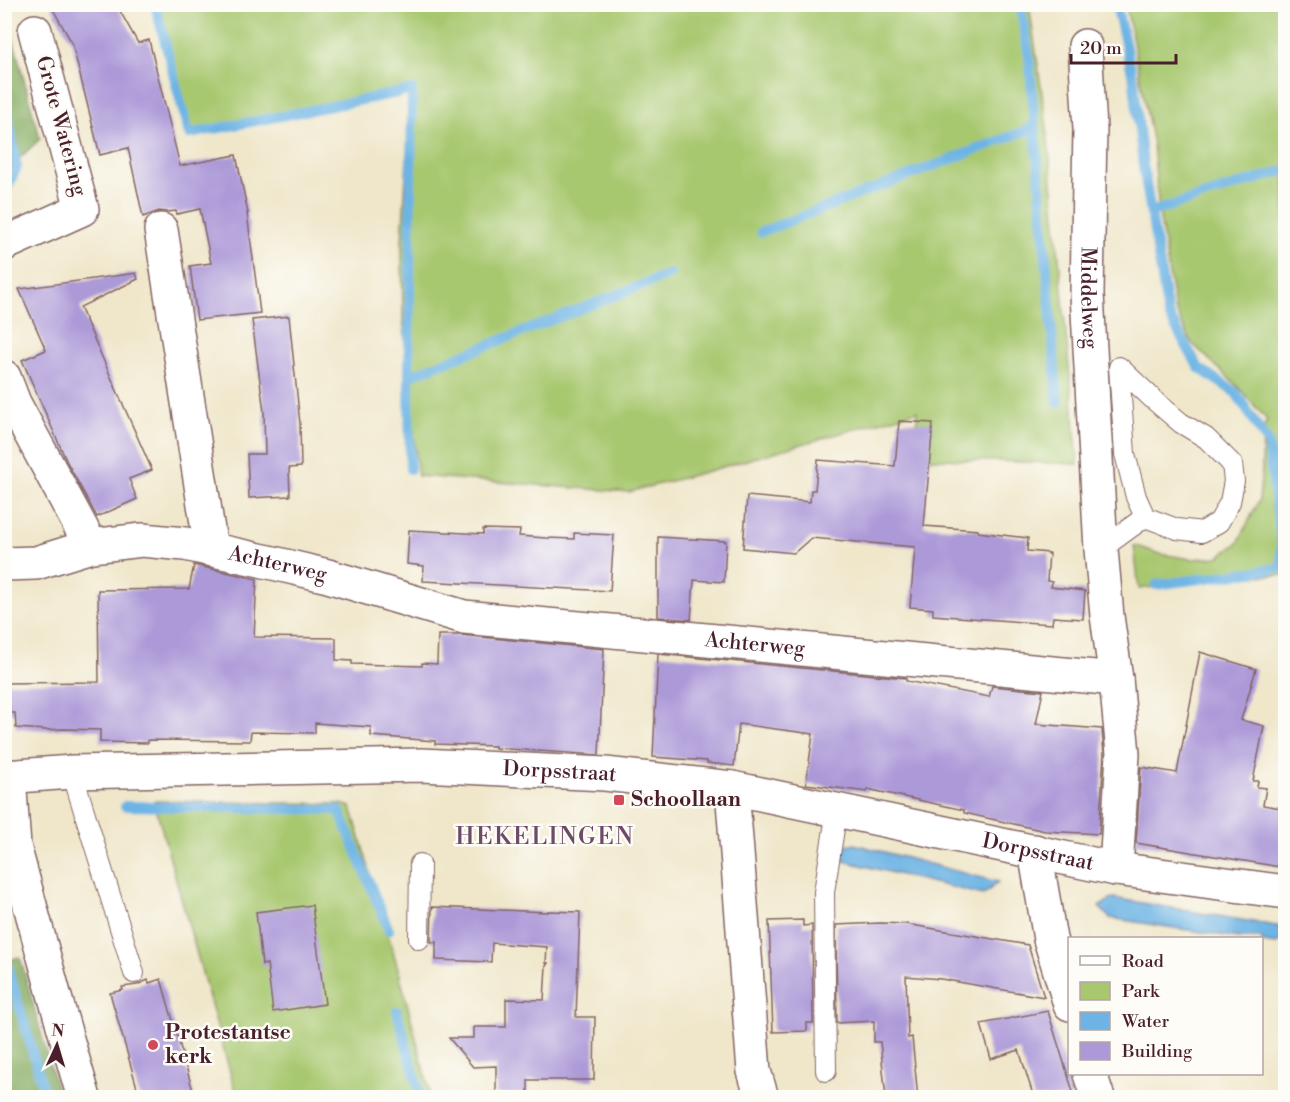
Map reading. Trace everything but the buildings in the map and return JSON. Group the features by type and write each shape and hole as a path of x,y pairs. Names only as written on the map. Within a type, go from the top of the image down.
{"street":[{"name":"Grote Watering","path":"4,244 82,209 35,31"},
{"name":"Middelweg","path":"1085,46 1090,129 1087,294 1101,549 1116,679"},
{"name":"Achterweg","path":"161,230 211,549"},
{"path":"4,377 14,403 91,546"},
{"name":"Achterweg","path":"4,564 36,563 91,546 142,540 185,544 328,576 464,616 1116,679"},
{"path":"1116,679 1123,754 1116,869"},
{"name":"Dorpsstraat","path":"7,777 72,772 422,765 605,774 732,788 1116,869 1286,892"},
{"path":"7,777 14,846 84,1098"},
{"path":"732,788 754,1071 762,1098"},
{"path":"1035,851 1050,939 1068,998"},
{"path":"1090,1075 1098,1098"}],"lane":[{"name":"Middelweg","path":"1119,367 1181,423 1206,438 1232,464 1234,481 1230,502 1219,522 1202,532 1177,529 1145,517 1136,496 1125,454 1119,367"},
{"path":"1101,549 1145,517"},
{"path":"72,772 134,973"},
{"path":"826,1071 824,892 837,810"},
{"path":"419,939 420,864"}],"green space":[{"path":"158,5 1029,5 1047,128 1078,464 916,458 917,411 629,492 418,476 403,317 402,243 411,91 194,137 185,122"},
{"path":"1126,5 1285,5 1285,575 1244,576 1139,589 1134,545 1160,554 1192,559 1218,557 1238,543 1259,500 1263,430 1267,420 1240,389 1191,342 1175,309 1159,212 1153,144"},
{"path":"5,9 40,139 4,172"},
{"path":"4,92 17,167 5,194 4,194"},
{"path":"154,801 341,804 351,807 399,972 431,1097 237,1097"},
{"path":"20,957 59,1097 5,1097 5,961"}],"water":[{"path":"854,844 998,882 983,895 844,861 839,847"},
{"path":"1113,898 1282,927 1284,937 1276,944 1263,942 1263,937 1233,937 1110,918 1099,907"}],"waterway":[{"path":"155,4 189,134 412,90 409,376 670,274"},
{"path":"1020,4 1029,56 1058,403"},
{"path":"1116,4 1134,82 1143,166 1168,314 1199,368 1236,393 1268,443 1281,540 1282,567"},
{"path":"4,94 17,167 4,194"},
{"path":"761,232 1035,127"},
{"path":"1151,212 1286,170"},
{"path":"409,376 410,469"},
{"path":"1156,585 1286,567"},
{"path":"125,806 339,810 389,930"},
{"path":"4,954 46,1098"},
{"path":"397,1011 421,1098"}],"place":[{"name":"Schoollaan","path":"619,800"},
{"name":"Protestantse kerk","path":"153,1045"}],"district":[{"name":"HEKELINGEN","path":"545,837"}]}
